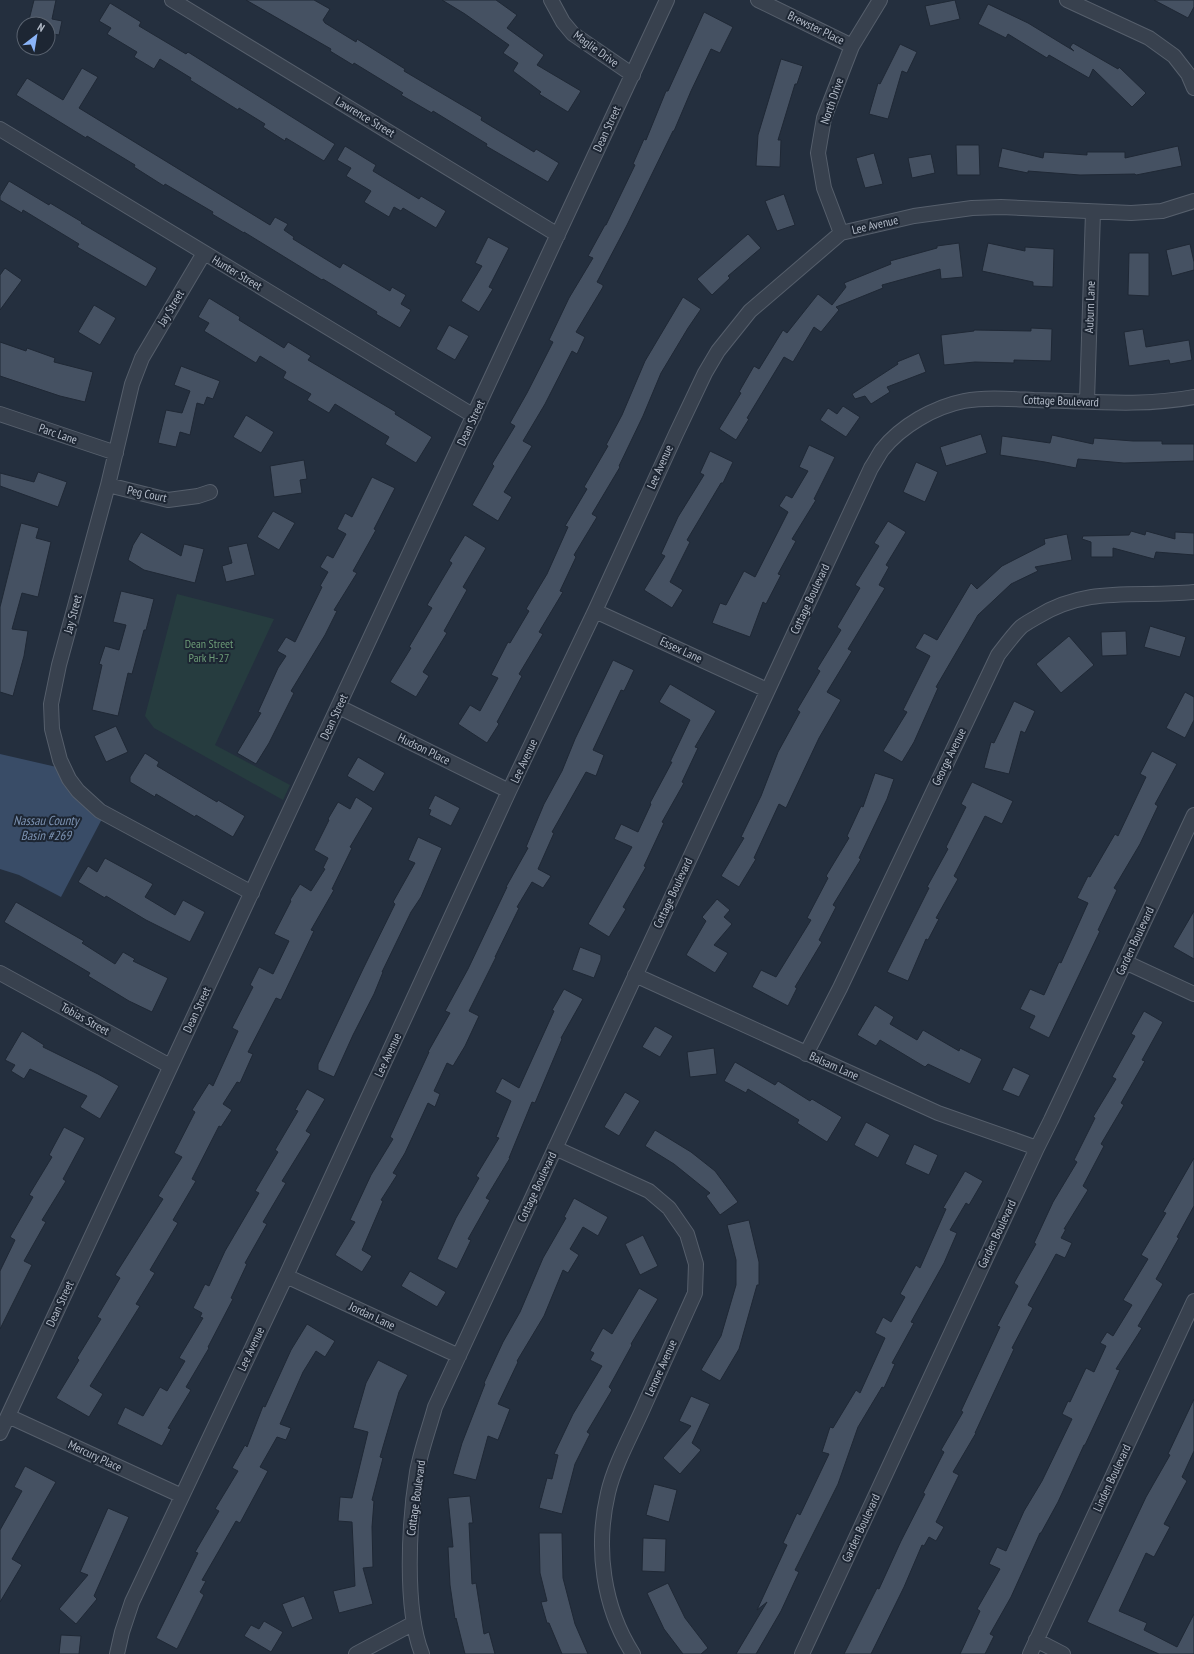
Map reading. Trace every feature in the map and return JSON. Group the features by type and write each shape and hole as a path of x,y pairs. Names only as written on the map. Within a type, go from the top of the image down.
{"street":[{"name":"Lawrence Street","path":"172,0 558,235"},
{"name":"Maglie Drive","path":"551,0 563,22 573,34 633,75"},
{"name":"Dean Street","path":"0,1433 633,75 666,0"},
{"name":"Brewster Place","path":"758,0 852,46"},
{"name":"North Drive","path":"842,233 824,188 818,154 824,118 852,46 880,0"},
{"path":"1067,0 1149,38 1174,56 1188,74 1194,88"},
{"name":"Hunter Street","path":"0,129 474,416"},
{"name":"Lee Avenue","path":"117,1654 122,1632 132,1602 286,1276 509,791 595,611 676,434 705,373 718,351 750,311 842,233 914,216 972,208 1001,207 1131,213 1162,211 1194,201"},
{"name":"Auburn Lane","path":"1087,401 1093,212"},
{"name":"Jay Street","path":"204,253 142,358 132,384 108,485 59,665 51,704 52,729 60,760 69,779 78,792 100,811 252,893"},
{"name":"Cottage Boulevard","path":"422,1654 414,1623 411,1594 410,1543 417,1472 435,1407 767,690 871,468 882,450 897,434 928,414 964,401 993,399 1142,403 1194,398"},
{"name":"Parc Lane","path":"0,414 116,453"},
{"name":"Peg Court","path":"108,485 168,500 198,496 210,492"},
{"name":"George Avenue","path":"806,1054 840,988 998,655 1022,626 1048,610 1063,603 1088,596 1115,594 1168,595 1194,592"},
{"name":"Essex Lane","path":"595,611 767,690"},
{"name":"Hudson Place","path":"339,707 509,791"},
{"name":"Garden Boulevard","path":"802,1654 1037,1148 1194,815"},
{"path":"1125,962 1194,994"},
{"name":"Tobias Street","path":"1,974 170,1066"},
{"name":"Balsam Lane","path":"635,976 938,1113 1037,1148"},
{"name":"Lenore Avenue","path":"555,1148 649,1191 669,1208 687,1234 696,1264 695,1293 622,1455 608,1492 602,1530 604,1575 610,1605 626,1644 633,1654"},
{"name":"Jordan Lane","path":"286,1276 458,1356"},
{"name":"Linden Boulevard","path":"1030,1654 1194,1301"},
{"name":"Mercury Place","path":"8,1416 182,1496"},
{"path":"356,1654 414,1623"},
{"path":"1036,1640 1063,1654"}],"green space":[{"name":"Dean Street Park H-27","path":"177,594 274,619 215,745 290,785 283,800 154,728 145,716"}],"water":[{"name":"Nassau County Basin #269","path":"0,754 61,768 104,815 61,897 19,875 0,869"}],"building":[{"path":"34,0 56,0 53,16 30,16"},
{"path":"246,0 314,0 330,9 323,20 325,23 356,42 357,39 405,69 404,71 482,117 481,120 534,152 536,149 559,163 548,182 486,146 487,144 433,111 432,113 401,95 403,93 354,63 353,65 330,51 331,49"},
{"path":"442,0 496,0 517,15 507,28 544,55 537,65 581,91 568,112 539,94 541,92 513,71 518,63 503,53 509,45 465,14"},
{"path":"955,0 960,19 930,26 925,6"},
{"path":"1154,0 1194,0 1194,7 1188,18"},
{"path":"110,3 141,22 139,26 186,54 188,52 335,144 324,161 286,138 285,141 263,127 265,124 239,108 238,110 160,59 154,69 134,57 137,52 107,34 111,28 99,21"},
{"path":"988,4 1028,23 1074,51 1070,47 1073,43 1118,69 1119,67 1146,93 1132,107 1093,69 1089,78 1049,55 1047,58 1008,34 1006,38 978,24"},
{"path":"704,12 733,27 720,53 711,49 674,131 597,282 603,285 603,287 576,332 585,337 577,354 572,351 545,404 523,441 532,446 504,492 512,497 498,521 472,505 494,466 492,464 515,426 510,423 553,342 549,340 569,298 593,258 588,256 606,225 635,165 633,164 644,139 646,140 666,91 668,91"},
{"path":"56,20 62,21 59,35 56,34"},
{"path":"900,44 917,52 907,73 902,71 888,119 869,114 878,83 880,84"},
{"path":"781,59 803,66 797,84 795,84 778,140 781,140 780,167 756,166 758,135"},
{"path":"82,68 98,77 79,108 270,225 275,217 288,224 284,230 294,237 293,239 340,268 343,263 390,291 392,287 406,295 401,304 411,310 400,328 323,279 322,280 212,214 213,212 165,184 164,186 134,167 135,165 87,136 86,138 16,95 27,78 63,100"},
{"path":"956,145 979,145 980,175 957,175"},
{"path":"345,146 376,165 373,171 419,199 421,196 446,211 436,228 403,208 401,211 394,207 389,217 364,202 371,191 346,176 351,168 337,160"},
{"path":"1178,146 1182,166 1136,175 1080,175 1028,171 1028,173 998,167 1002,148 1043,158 1044,152 1087,155 1087,152 1125,152 1125,158"},
{"path":"874,153 883,184 865,188 856,158"},
{"path":"931,154 935,173 912,178 908,158"},
{"path":"9,181 49,205 50,203 157,268 146,287 77,247 79,244 23,210 22,213 0,200 0,196"},
{"path":"784,194 795,225 777,231 765,201"},
{"path":"748,234 761,248 728,276 730,278 712,295 697,279"},
{"path":"488,237 509,248 489,287 493,289 479,312 461,301 482,266 475,263"},
{"path":"959,243 963,277 941,279 940,269 882,285 883,288 836,307 839,310 821,332 814,327 793,362 784,357 747,418 749,419 736,440 719,429 741,393 739,392 754,366 759,369 783,330 787,333 818,294 832,305 846,287 844,283 891,264 890,261 937,248 937,246"},
{"path":"988,243 1025,251 1025,247 1054,249 1053,287 1033,286 1033,282 982,271"},
{"path":"1190,244 1194,262 1194,270 1172,276 1166,250"},
{"path":"1129,253 1149,253 1149,296 1128,295"},
{"path":"5,268 22,280 0,310 0,275"},
{"path":"683,297 701,309 661,373 643,416 619,466 620,467 592,514 597,517 574,555 576,557 560,591 563,592 539,632 543,634 519,674 522,676 497,722 499,724 487,743 458,724 470,705 480,711 498,678 491,675 508,642 510,643 529,611 526,609 547,574 568,527 565,526 587,489 584,487 608,446 606,445 622,415 645,361"},
{"path":"209,298 240,317 239,320 284,348 288,342 311,356 308,360 396,412 395,414 432,437 416,463 385,444 389,437 335,404 329,413 307,400 311,394 283,378 286,372 260,356 256,363 204,331 209,323 198,317"},
{"path":"94,305 116,318 100,345 78,332"},
{"path":"449,325 469,336 455,360 436,349"},
{"path":"1031,328 1052,329 1051,361 1014,360 1014,363 975,362 944,365 941,335 974,330 1031,331"},
{"path":"1143,329 1146,347 1189,340 1192,360 1170,364 1169,360 1129,366 1124,332"},
{"path":"0,342 26,351 27,348 55,358 54,362 93,372 85,402 60,396 0,376"},
{"path":"919,353 926,372 887,387 890,392 871,404 865,396 855,399 852,394 898,364 897,362"},
{"path":"181,366 220,381 213,399 207,397 204,405 197,403 190,435 180,432 176,447 158,443 166,410 182,413 190,391 174,385"},
{"path":"843,406 860,417 846,437 820,420 828,408 837,414"},
{"path":"246,415 274,432 261,453 233,437"},
{"path":"981,434 987,453 946,466 940,447"},
{"path":"1052,435 1093,444 1094,438 1133,441 1162,441 1162,444 1194,444 1194,461 1124,463 1078,459 1076,468 1000,455 1002,436 1050,443"},
{"path":"809,445 835,457 814,499 816,500 792,539 796,541 778,574 781,575 766,604 763,602 750,637 712,623 720,603 726,605 744,571 755,577 788,512 779,506 786,495 792,498 808,471 799,467"},
{"path":"710,451 733,462 723,483 721,483 687,540 690,542 670,582 683,590 672,608 644,590 665,556 661,554 678,517 704,475 700,473"},
{"path":"304,460 307,479 300,480 302,493 274,497 270,466"},
{"path":"916,462 938,472 925,502 903,492"},
{"path":"38,472 67,482 58,507 0,486 0,473 34,482"},
{"path":"372,477 395,488 374,529 376,530 353,571 357,573 334,610 337,611 325,635 291,691 294,693 269,743 256,764 237,753 261,713 258,712 278,668 286,656 277,651 286,637 295,642 322,587 320,586 328,572 320,567 327,555 333,558 346,534 337,529 345,513 352,517"},
{"path":"273,511 295,523 279,550 257,537"},
{"path":"888,521 906,532 886,565 889,567 879,585 885,588 848,649 852,651 827,692 841,700 819,738 786,808 779,804 754,858 756,859 739,887 721,876 744,838 741,837 761,796 778,752 800,712 797,710 820,671 817,669 841,630 837,627 860,588 855,585 879,546 874,543"},
{"path":"21,523 39,528 36,538 51,542 38,597 22,593 12,629 28,631 24,656 13,696 0,692 0,607"},
{"path":"1131,531 1145,535 1146,531 1175,539 1175,532 1194,533 1194,555 1156,552 1154,559 1113,548 1113,557 1091,557 1091,542 1082,539 1083,536 1129,535"},
{"path":"141,532 181,556 184,544 204,549 195,583 144,570 128,560 133,545"},
{"path":"1067,534 1072,560 1035,567 1038,571 1011,584 978,615 936,687 938,688 914,742 902,762 883,751 907,712 903,710 930,656 915,648 924,633 937,640 971,583 977,589 1002,566 1045,544 1044,539"},
{"path":"465,535 486,548 463,587 467,590 444,631 447,633 423,672 429,676 416,697 390,682 411,648 409,647 432,608 427,605 452,563 449,561"},
{"path":"247,543 255,575 226,582 222,566 232,563 228,547"},
{"path":"121,591 154,599 132,674 128,673 118,716 92,710 102,665 99,664 105,646 119,650 126,625 113,622"},
{"path":"1150,626 1186,637 1180,657 1144,647"},
{"path":"1126,631 1127,655 1102,656 1101,632"},
{"path":"1069,636 1094,665 1061,693 1036,664"},
{"path":"613,660 634,670 624,691 621,690 593,750 604,755 596,776 586,772 552,832 554,833 538,869 551,876 543,888 532,882 517,907 519,908 469,1011 479,1016 465,1046 453,1066 447,1063 434,1091 440,1094 435,1107 428,1103 405,1153 393,1173 397,1175 381,1200 383,1201 362,1250 372,1256 362,1272 335,1255 355,1222 350,1220 371,1175 393,1139 390,1137 428,1052 450,1013 445,1011 468,969 506,887 528,848 526,847 544,804 562,771 575,739"},
{"path":"670,684 716,711 695,747 698,748 682,782 684,783 662,822 664,823 644,866 646,867 623,907 626,909 609,937 588,924 632,847 614,839 621,824 638,832 651,804 650,803 672,762 670,762 690,720 659,702"},
{"path":"1185,692 1194,697 1194,720 1185,738 1166,728"},
{"path":"1014,701 1035,711 1025,733 1021,731 1009,774 984,768 991,742 994,743"},
{"path":"116,726 128,752 106,762 94,736"},
{"path":"1152,751 1177,764 1155,804 1158,806 1140,844 1114,888 1117,890 1098,930 1100,931 1049,1038 1029,1028 1035,1016 1020,1009 1030,989 1044,995 1059,962 1061,963 1088,903 1077,898 1088,876 1090,877 1115,834 1118,836 1146,777 1140,774"},
{"path":"145,753 159,762 157,766 217,802 218,800 245,816 233,837 196,815 195,817 156,794 155,797 130,782 130,777"},
{"path":"358,757 385,773 374,792 347,776"},
{"path":"875,773 894,779 887,799 859,858 861,859 833,905 836,907 819,940 822,942 795,987 797,988 788,1006 752,987 761,970 776,977 811,920 807,918 828,878 826,876 849,838 847,836 861,806 863,807"},
{"path":"972,782 1013,801 1002,824 985,816 954,876 958,879 936,918 939,919 928,940 926,939 908,981 887,972 929,888 927,887 948,849 946,847 966,807 961,804"},
{"path":"435,795 460,808 451,826 429,815 431,810 428,809"},
{"path":"356,797 373,808 350,847 352,848 332,889 334,890 311,930 314,931 281,1000 276,998 248,1052 253,1054 240,1083 237,1082 223,1104 232,1110 221,1127 219,1126 192,1179 196,1181 173,1220 178,1223 150,1270 155,1273 136,1304 140,1306 90,1386 103,1394 89,1417 56,1398 79,1360 77,1358 101,1319 97,1317 120,1278 115,1275 163,1199 158,1196 182,1157 174,1153 195,1112 192,1110 209,1083 213,1086 238,1031 232,1028 253,987 250,985 259,967 273,974 289,941 274,934 291,901 290,900 300,884 311,891 325,869 323,868 328,858 314,850 329,820 328,819 338,802 350,809"},
{"path":"418,837 442,848 421,897 411,912 382,972 374,994 334,1077 318,1070 318,1064 395,904 393,902 415,863 408,860"},
{"path":"105,858 153,884 145,897 175,915 183,900 205,912 190,942 146,920 106,896 105,898 78,882 88,866 97,872"},
{"path":"717,899 730,910 724,917 732,924 714,945 728,953 715,973 686,955 706,921 702,917"},
{"path":"16,902 84,941 82,943 115,964 123,952 135,959 133,961 168,978 152,1012 129,1001 88,976 90,973 4,922"},
{"path":"1194,911 1194,959 1173,947"},
{"path":"580,947 601,955 601,960 594,978 572,970"},
{"path":"564,989 583,999 561,1038 562,1039 535,1103 532,1102 510,1158 486,1198 490,1200 468,1239 471,1240 457,1269 437,1259 456,1218 479,1178 476,1176 499,1138 496,1137 511,1101 495,1092 502,1078 519,1088 554,1011 552,1010"},
{"path":"875,1005 894,1017 890,1024 917,1040 923,1030 959,1051 960,1048 982,1059 970,1084 928,1064 925,1067 880,1040 876,1046 857,1035"},
{"path":"1144,1011 1163,1022 1142,1060 1145,1061 1121,1103 1124,1105 1101,1144 1104,1146 1083,1186 1088,1190 1064,1229 1066,1229 1061,1238 1072,1243 1065,1258 1056,1254 1028,1305 1033,1308 1012,1348 1014,1349 976,1433 953,1472 959,1475 936,1522 944,1527 936,1541 929,1537 924,1546 922,1545 904,1587 871,1654 844,1654 877,1588 879,1589 925,1494 923,1493 944,1452 941,1450 963,1412 961,1411 1000,1327 997,1326 1018,1286 1014,1283 1036,1244 1034,1243 1053,1202 1077,1162 1074,1160 1095,1118 1093,1117 1116,1079 1112,1077 1135,1036 1131,1034"},
{"path":"655,1026 673,1036 660,1057 642,1047"},
{"path":"22,1031 44,1045 43,1047 119,1086 100,1119 80,1107 87,1096 30,1069 24,1079 11,1071 15,1065 5,1060"},
{"path":"714,1048 717,1074 690,1077 687,1052"},
{"path":"735,1062 775,1085 778,1081 810,1101 812,1099 842,1117 827,1142 797,1123 799,1120 748,1089 746,1093 724,1081"},
{"path":"1013,1067 1030,1075 1019,1097 1002,1090"},
{"path":"307,1089 325,1099 306,1131 311,1134 282,1181 286,1183 263,1222 267,1224 245,1263 247,1264 231,1298 233,1299 208,1347 209,1348 186,1387 191,1390 168,1428 171,1429 162,1446 117,1424 125,1407 143,1416 160,1387 167,1391 185,1361 179,1358 203,1318 200,1317 202,1313 193,1308 205,1284 209,1286 225,1251 259,1193 255,1191 278,1152 275,1150 298,1111 295,1110"},
{"path":"625,1092 640,1101 619,1136 604,1127"},
{"path":"866,1122 890,1135 878,1158 854,1145"},
{"path":"64,1127 85,1138 63,1179 66,1181 42,1220 46,1222 24,1261 32,1265 0,1329 0,1271 15,1240 10,1237 33,1197 29,1195 52,1157 49,1155"},
{"path":"655,1130 691,1152 715,1171 738,1202 720,1215 706,1196 710,1193 674,1164 645,1146"},
{"path":"914,1144 938,1155 929,1175 905,1164"},
{"path":"1194,1158 1194,1206 1177,1237 1179,1238 1156,1279 1163,1284 1138,1326 1142,1328 1116,1369 1120,1370 1058,1502 1040,1533 1011,1597 990,1634 994,1636 985,1654 960,1654 980,1611 977,1609 1000,1569 989,1564 997,1547 1006,1551 1024,1511 1042,1481 1072,1419 1062,1414 1068,1401 1070,1402 1086,1368 1094,1372 1106,1346 1100,1343 1107,1332 1113,1336 1132,1305 1123,1300 1148,1259 1141,1255 1166,1213 1163,1212"},
{"path":"965,1171 983,1181 969,1205 966,1203 950,1230 957,1233 944,1263 911,1322 914,1323 892,1363 895,1364 884,1388 882,1387 858,1427 838,1484 795,1570 799,1572 781,1611 756,1654 736,1654 767,1602 757,1610 787,1545 783,1543 797,1513 800,1515 829,1454 822,1452 830,1427 833,1428 856,1390 860,1393 885,1338 875,1333 883,1317 891,1322 905,1297 900,1294 916,1265 920,1268 946,1209 943,1208"},
{"path":"574,1198 608,1217 598,1236 583,1227 570,1249 579,1255 568,1273 563,1270 544,1316 517,1361 518,1362 498,1404 510,1409 498,1440 488,1436 476,1480 453,1474 462,1443 485,1384 484,1383 503,1342 520,1312 543,1258 566,1218 564,1217"},
{"path":"749,1220 759,1262 759,1285 757,1285 739,1349 720,1381 701,1370 721,1336 736,1285 736,1260 727,1225"},
{"path":"643,1235 658,1266 640,1275 625,1244"},
{"path":"410,1271 446,1292 437,1307 401,1286"},
{"path":"639,1288 658,1299 631,1344 632,1345 609,1387 612,1390 587,1432 590,1434 575,1464 562,1514 539,1508 547,1478 552,1479 558,1455 554,1454 573,1414 602,1366 590,1360 594,1353 590,1351 603,1328 612,1334"},
{"path":"307,1324 335,1341 325,1357 316,1351 303,1372 280,1424 291,1428 286,1440 277,1437 260,1467 268,1471 240,1523 236,1521 202,1580 206,1581 200,1592 204,1595 177,1649 156,1638 198,1553 195,1552 219,1511 215,1509 238,1471 232,1468 245,1445 247,1447 263,1406 265,1407 291,1350"},
{"path":"378,1360 408,1375 399,1392 380,1457 383,1458 372,1500 374,1501 372,1527 373,1567 363,1568 373,1604 339,1613 333,1591 355,1586 352,1522 338,1521 340,1497 352,1498 368,1432 353,1428 366,1383"},
{"path":"691,1396 710,1404 692,1443 701,1450 680,1474 663,1458 691,1426 679,1421"},
{"path":"1194,1399 1194,1451 1182,1477 1187,1481 1164,1524 1170,1527 1154,1557 1146,1553 1119,1611 1147,1623 1144,1630 1177,1647 1194,1614 1194,1654 1159,1654 1087,1622 1146,1497 1170,1455 1168,1454"},
{"path":"25,1466 56,1482 12,1559 22,1565 0,1602 0,1530 22,1491 14,1487"},
{"path":"654,1484 677,1490 669,1522 646,1515"},
{"path":"470,1496 473,1523 469,1523 472,1584 476,1583 484,1634 489,1632 495,1654 465,1654 456,1618 455,1619 450,1585 448,1547 453,1547 448,1498"},
{"path":"108,1508 129,1517 94,1596 97,1599 76,1624 59,1609 88,1575 80,1572"},
{"path":"539,1533 562,1533 563,1578 575,1624 588,1654 562,1654 549,1623 547,1623 541,1602 547,1601 540,1573"},
{"path":"643,1538 666,1539 665,1572 642,1571"},
{"path":"668,1583 685,1618 708,1648 701,1654 683,1654 664,1629 647,1593"},
{"path":"304,1596 313,1619 292,1628 282,1604"},
{"path":"264,1621 283,1632 271,1652 244,1636 251,1625 259,1629"},
{"path":"61,1635 81,1636 79,1654 59,1654"}]}
